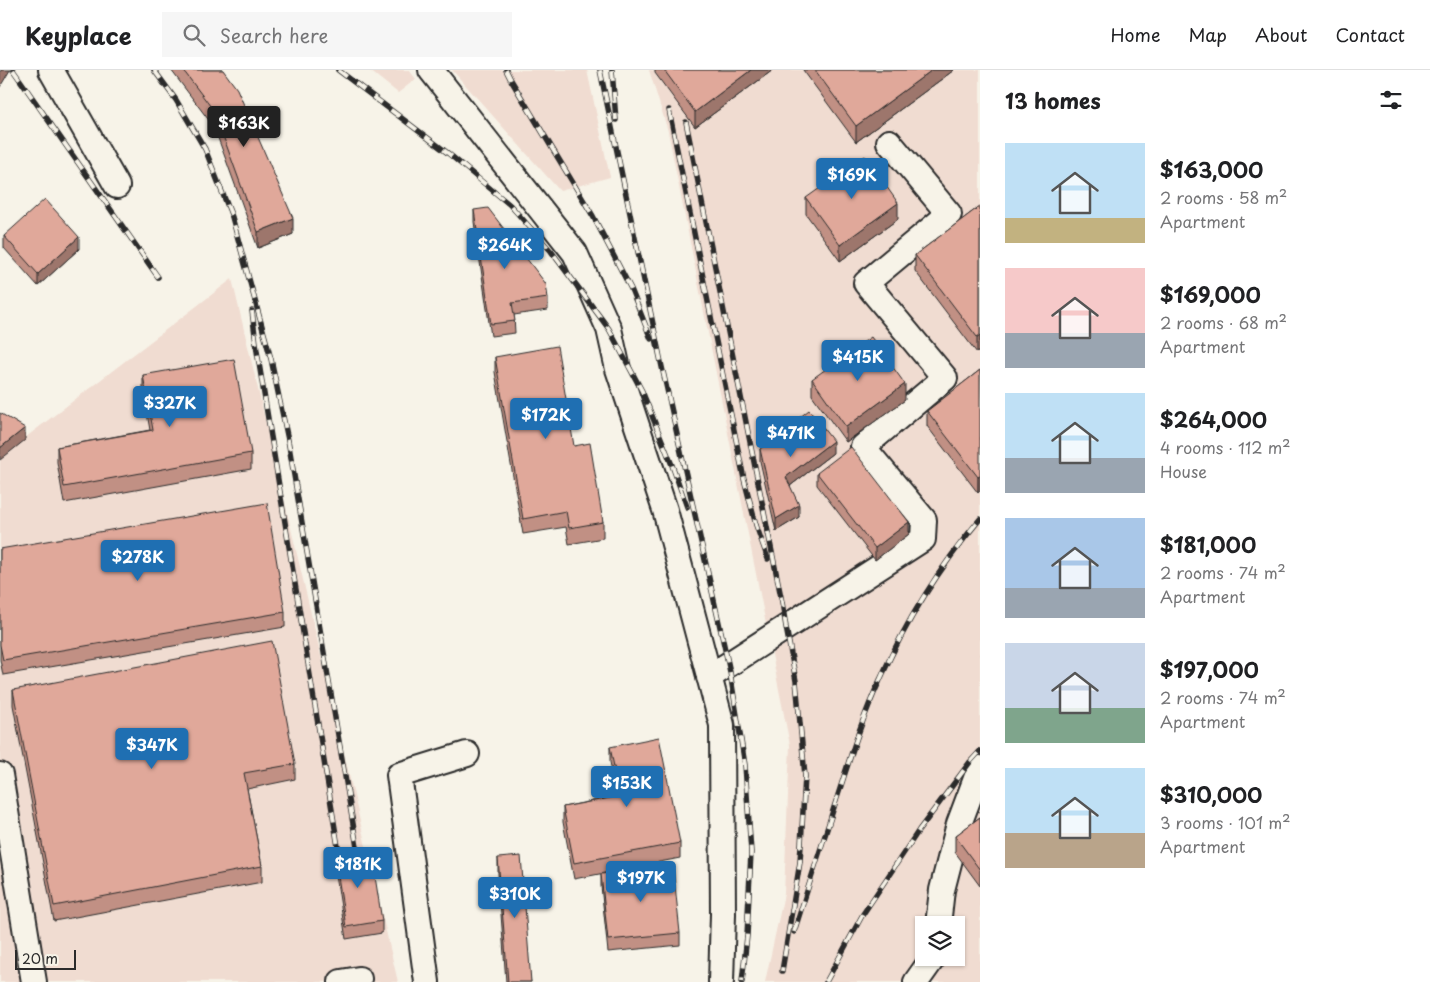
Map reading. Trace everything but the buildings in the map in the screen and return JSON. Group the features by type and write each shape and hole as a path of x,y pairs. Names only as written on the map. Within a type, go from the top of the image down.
{"lane":[{"path":"51,70 117,186"},
{"path":"431,70 574,253 609,329 618,369 665,510 722,725 723,914 721,982"},
{"path":"709,677 923,539 924,520 863,446 945,378 866,283 949,214 888,142"},
{"path":"427,982 399,775 467,754"},
{"path":"939,916 942,890 959,824 980,768"},
{"path":"0,775 34,982"},
{"path":"916,982 927,966"}],"shaded area":[{"path":"369,70 409,70 416,79 398,93"},
{"path":"452,70 587,70 610,177 560,191"},
{"path":"649,70 980,70 980,982 765,982 784,894 790,745 668,131"},
{"path":"232,279 398,982 0,982 0,457"}],"railway":[{"path":"13,70 158,277"},
{"path":"154,70 176,100 205,149 232,217 271,359 288,440 360,865"},
{"path":"338,70 449,154 510,205 551,251 609,329 642,391 687,507"},
{"path":"506,70 593,216 631,289 651,339"},
{"path":"600,70 662,367 730,672 745,765 751,852 747,936 742,982"},
{"path":"612,70 616,120"},
{"path":"669,110 744,479 756,525 768,559"},
{"path":"686,122 782,602 796,681 805,776 800,862 782,971"},
{"path":"252,311 341,865"},
{"path":"794,932 862,723 890,658 924,596 980,519"},
{"path":"826,982 863,914 919,830 980,751"}]}
